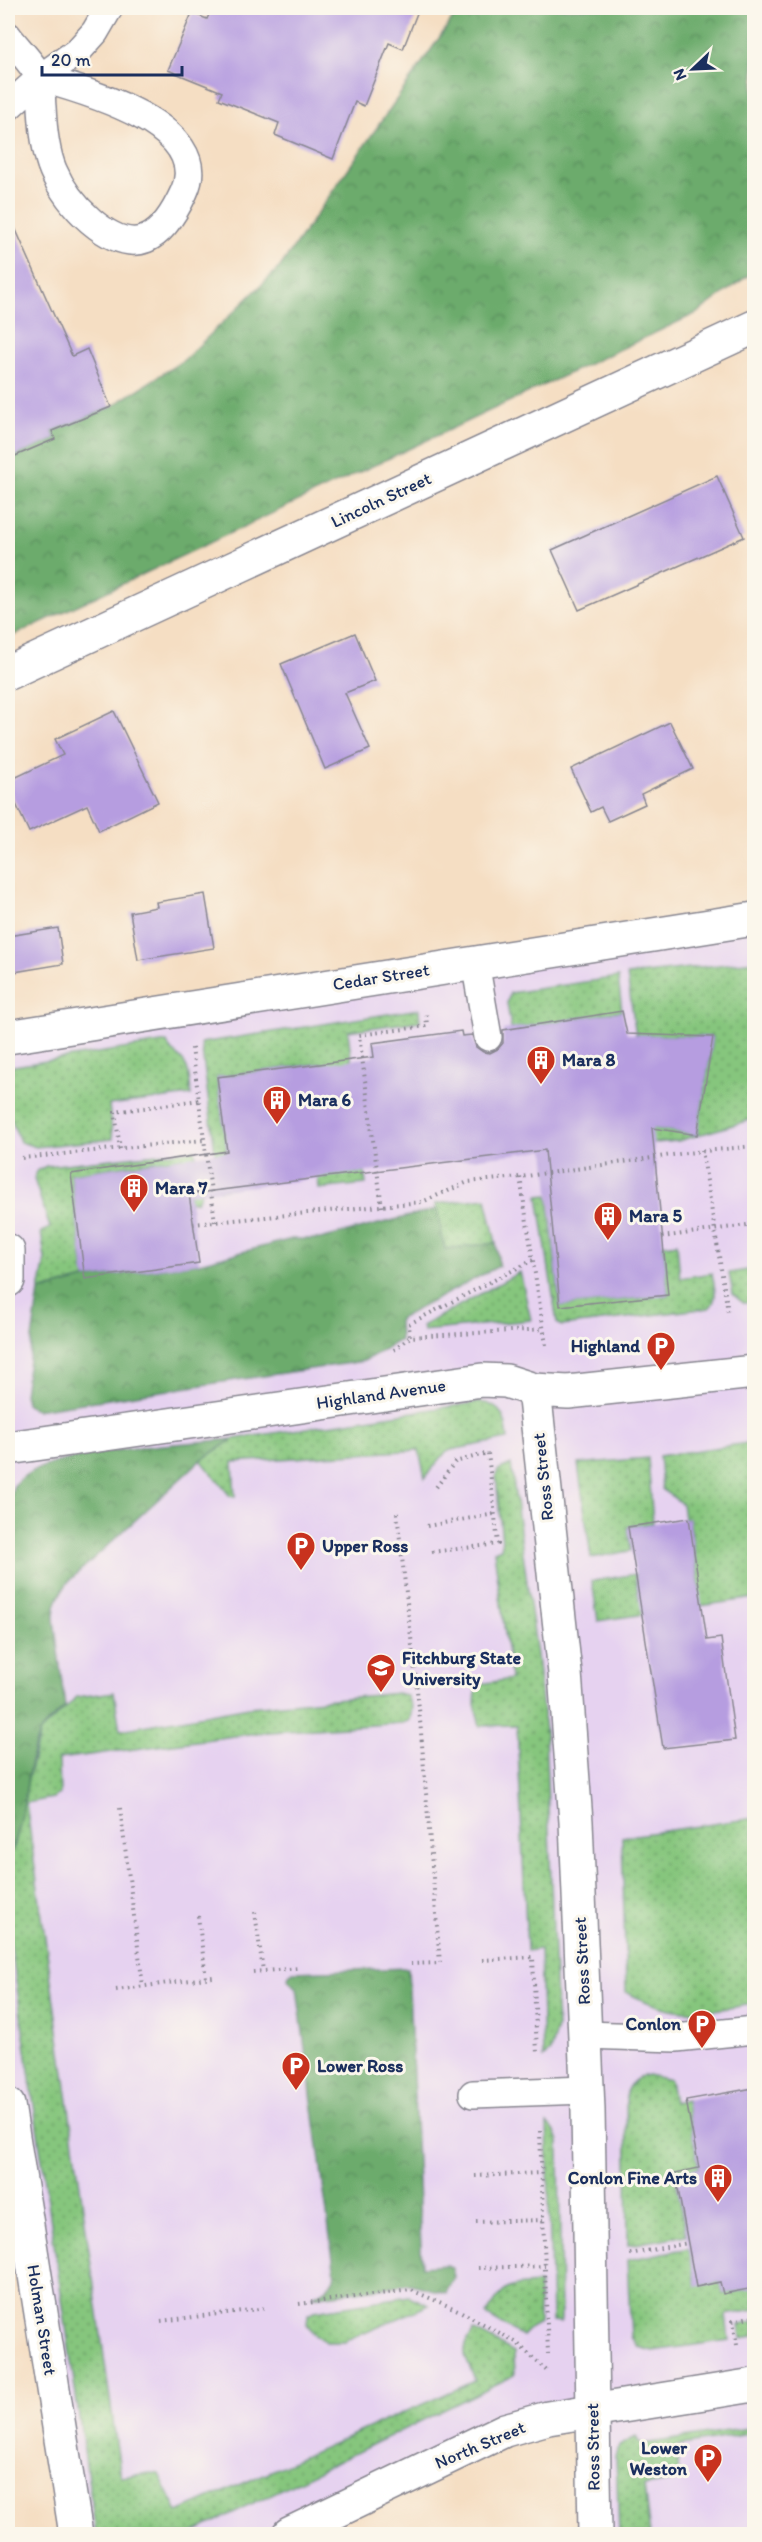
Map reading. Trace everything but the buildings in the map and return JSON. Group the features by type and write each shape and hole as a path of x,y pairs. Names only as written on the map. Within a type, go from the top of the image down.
{"street":[{"name":"Lincoln Street","path":"8,673 754,327"},
{"name":"Cedar Street","path":"8,1037 754,919"},
{"path":"8,1251 8,1280"},
{"name":"Highland Avenue","path":"8,1448 482,1380 506,1381 534,1390 568,1392 754,1372"},
{"name":"Ross Street","path":"534,1390 565,1673 576,1822 587,2090 595,2535"},
{"name":"Holman Street","path":"8,2105 76,2535"},
{"name":"North Street","path":"289,2535 505,2430 548,2418 754,2385"}],"lane":[{"path":"8,107 40,78 78,51 95,32 109,8"},
{"path":"8,36 40,78 43,130 53,169 67,194 84,215 108,235 129,243 143,240 159,231 172,216 189,175 187,158 176,143 156,124 128,108 88,91 40,78"},
{"path":"475,962 488,1037"},
{"path":"585,2035 676,2038 754,2030"},
{"path":"473,2094 587,2090"}],"path":[{"path":"382,1207 359,1035 427,1026 425,1009"},
{"path":"192,1047 215,1222"},
{"path":"120,1149 115,1112 199,1100"},
{"path":"22,1158 204,1140"},
{"path":"194,1224 422,1202 468,1182 520,1177 702,1150 754,1146"},
{"path":"702,1150 728,1312"},
{"path":"520,1177 546,1345"},
{"path":"662,1237 754,1224"},
{"path":"533,1260 409,1324 410,1337 544,1329"},
{"path":"432,1552 498,1544 488,1453 455,1462 434,1490"},
{"path":"397,1513 419,1708 440,1963 411,1964"},
{"path":"427,1526 494,1514"},
{"path":"120,1808 143,1986"},
{"path":"255,1912 263,1971"},
{"path":"198,1916 206,1978"},
{"path":"299,2304 411,2290 458,2310 516,2342 549,2373 533,1957 482,1960"},
{"path":"253,1972 300,1968"},
{"path":"116,1990 213,1977"},
{"path":"475,2176 541,2173"},
{"path":"476,2222 543,2220"},
{"path":"624,2255 688,2243"},
{"path":"477,2268 544,2266"},
{"path":"161,2320 267,2308"},
{"path":"738,2354 733,2321 754,2316"}],"shaded area":[{"name":"Fitchburg State University","path":"754,919 754,2534 595,2534 592,2412 289,2534 76,2534 8,2105 8,1037"}],"green space":[{"path":"460,8 754,8 754,271 697,313 8,638 8,459 55,439 52,431 111,407 184,360 280,267"},
{"path":"754,961 754,1119 678,1141 631,1145 626,1124 697,1135 713,1037 636,1035 627,975"},
{"path":"618,977 622,1011 511,1029 507,1003 510,993"},
{"path":"419,1009 420,1021 348,1031 366,1184 319,1189 322,1063 217,1077 232,1188 220,1190 201,1043"},
{"path":"167,1042 170,1049 187,1068 191,1095 109,1105 113,1139 36,1147 20,1142 8,1111 8,1067"},
{"path":"195,1150 202,1191 197,1201 190,1202 183,1157 71,1174 85,1279 39,1291 45,1259 41,1232 50,1228 34,1179 37,1171 46,1166"},
{"path":"548,1195 560,1306 668,1295 663,1245 677,1243 680,1278 712,1273 715,1292 712,1305 709,1308 562,1326 557,1323 538,1196"},
{"path":"486,1198 496,1243 445,1249 435,1204"},
{"path":"437,1209 445,1249 496,1243 499,1266 399,1319 400,1340 364,1361 36,1410 26,1403 24,1394 39,1291 85,1279 199,1263 292,1239 320,1239"},
{"path":"754,1269 754,1303 743,1303 733,1294 729,1273"},
{"path":"520,1272 531,1320 423,1331 422,1326"},
{"path":"480,1402 494,1406 502,1414 508,1439 451,1450 445,1453 425,1478 419,1450 233,1462 235,1497 230,1496 201,1460 233,1439"},
{"path":"233,1439 201,1460 69,1581 60,1594 54,1618 65,1707 47,1723 39,1734 30,1765 19,1828 8,1858 8,1524 15,1484 30,1472 54,1463 84,1456 152,1446"},
{"path":"754,1442 754,1598 598,1621 592,1581 635,1574 639,1600 700,1590 689,1518 684,1519 682,1504 662,1489 659,1456"},
{"path":"648,1458 653,1523 628,1527 631,1551 591,1558 578,1464"},
{"path":"511,1464 545,1731 557,2028 550,2052 543,2058 540,1949 527,1951 517,1725 480,1726 475,1704 476,1688 480,1684 511,1679 494,1551 501,1548 502,1543 496,1475 498,1470"},
{"path":"114,1692 120,1730 249,1707 398,1693 407,1696 412,1708 410,1720 403,1723 257,1733 59,1759 60,1794 53,1798 26,1803 121,2477 159,2474 178,2512 475,2381 465,2356 466,2345 474,2330 514,2352 515,2375 190,2534 96,2534 8,1926 8,1858 15,1845 24,1794 40,1732 77,1697"},
{"path":"754,1818 754,1952 751,1953 754,2004 703,2011 674,2010 644,2001 626,1992 622,1837"},
{"path":"408,1968 422,2267 446,2265 452,2267 454,2277 446,2293 410,2284 311,2297 329,2286 335,2275 297,1988 288,1979 289,1975 293,1972"},
{"path":"648,2075 670,2080 674,2103 686,2100 699,2168 675,2173 686,2235 628,2245 626,2092 635,2081"},
{"path":"547,2124 554,2130 559,2141 561,2322 552,2321"},
{"path":"689,2248 696,2286 720,2282 723,2294 754,2288 754,2310 726,2315 729,2340 653,2351 638,2347 631,2337 627,2260"},
{"path":"539,2284 539,2323 522,2336 486,2315 507,2289"},
{"path":"409,2296 429,2305 344,2342 326,2342 313,2334 307,2324 308,2314 314,2311"},
{"path":"754,2322 754,2336 741,2338 739,2325"},
{"path":"754,2427 754,2433 675,2446 680,2480 644,2486 650,2534 619,2534 616,2457 619,2446 636,2437 643,2444"}],"place":[{"name":"Mara 8","path":"541,1086"},
{"name":"Mara 6","path":"277,1126"},
{"name":"Mara 7","path":"134,1214"},
{"name":"Mara 5","path":"608,1242"},
{"name":"Highland","path":"661,1372"},
{"name":"Upper Ross","path":"301,1572"},
{"name":"Fitchburg State University","path":"381,1694"},
{"name":"Conlon","path":"702,2050"},
{"name":"Lower Ross","path":"296,2092"},
{"name":"Conlon Fine Arts","path":"718,2204"},
{"name":"Lower Weston","path":"708,2484"}]}
